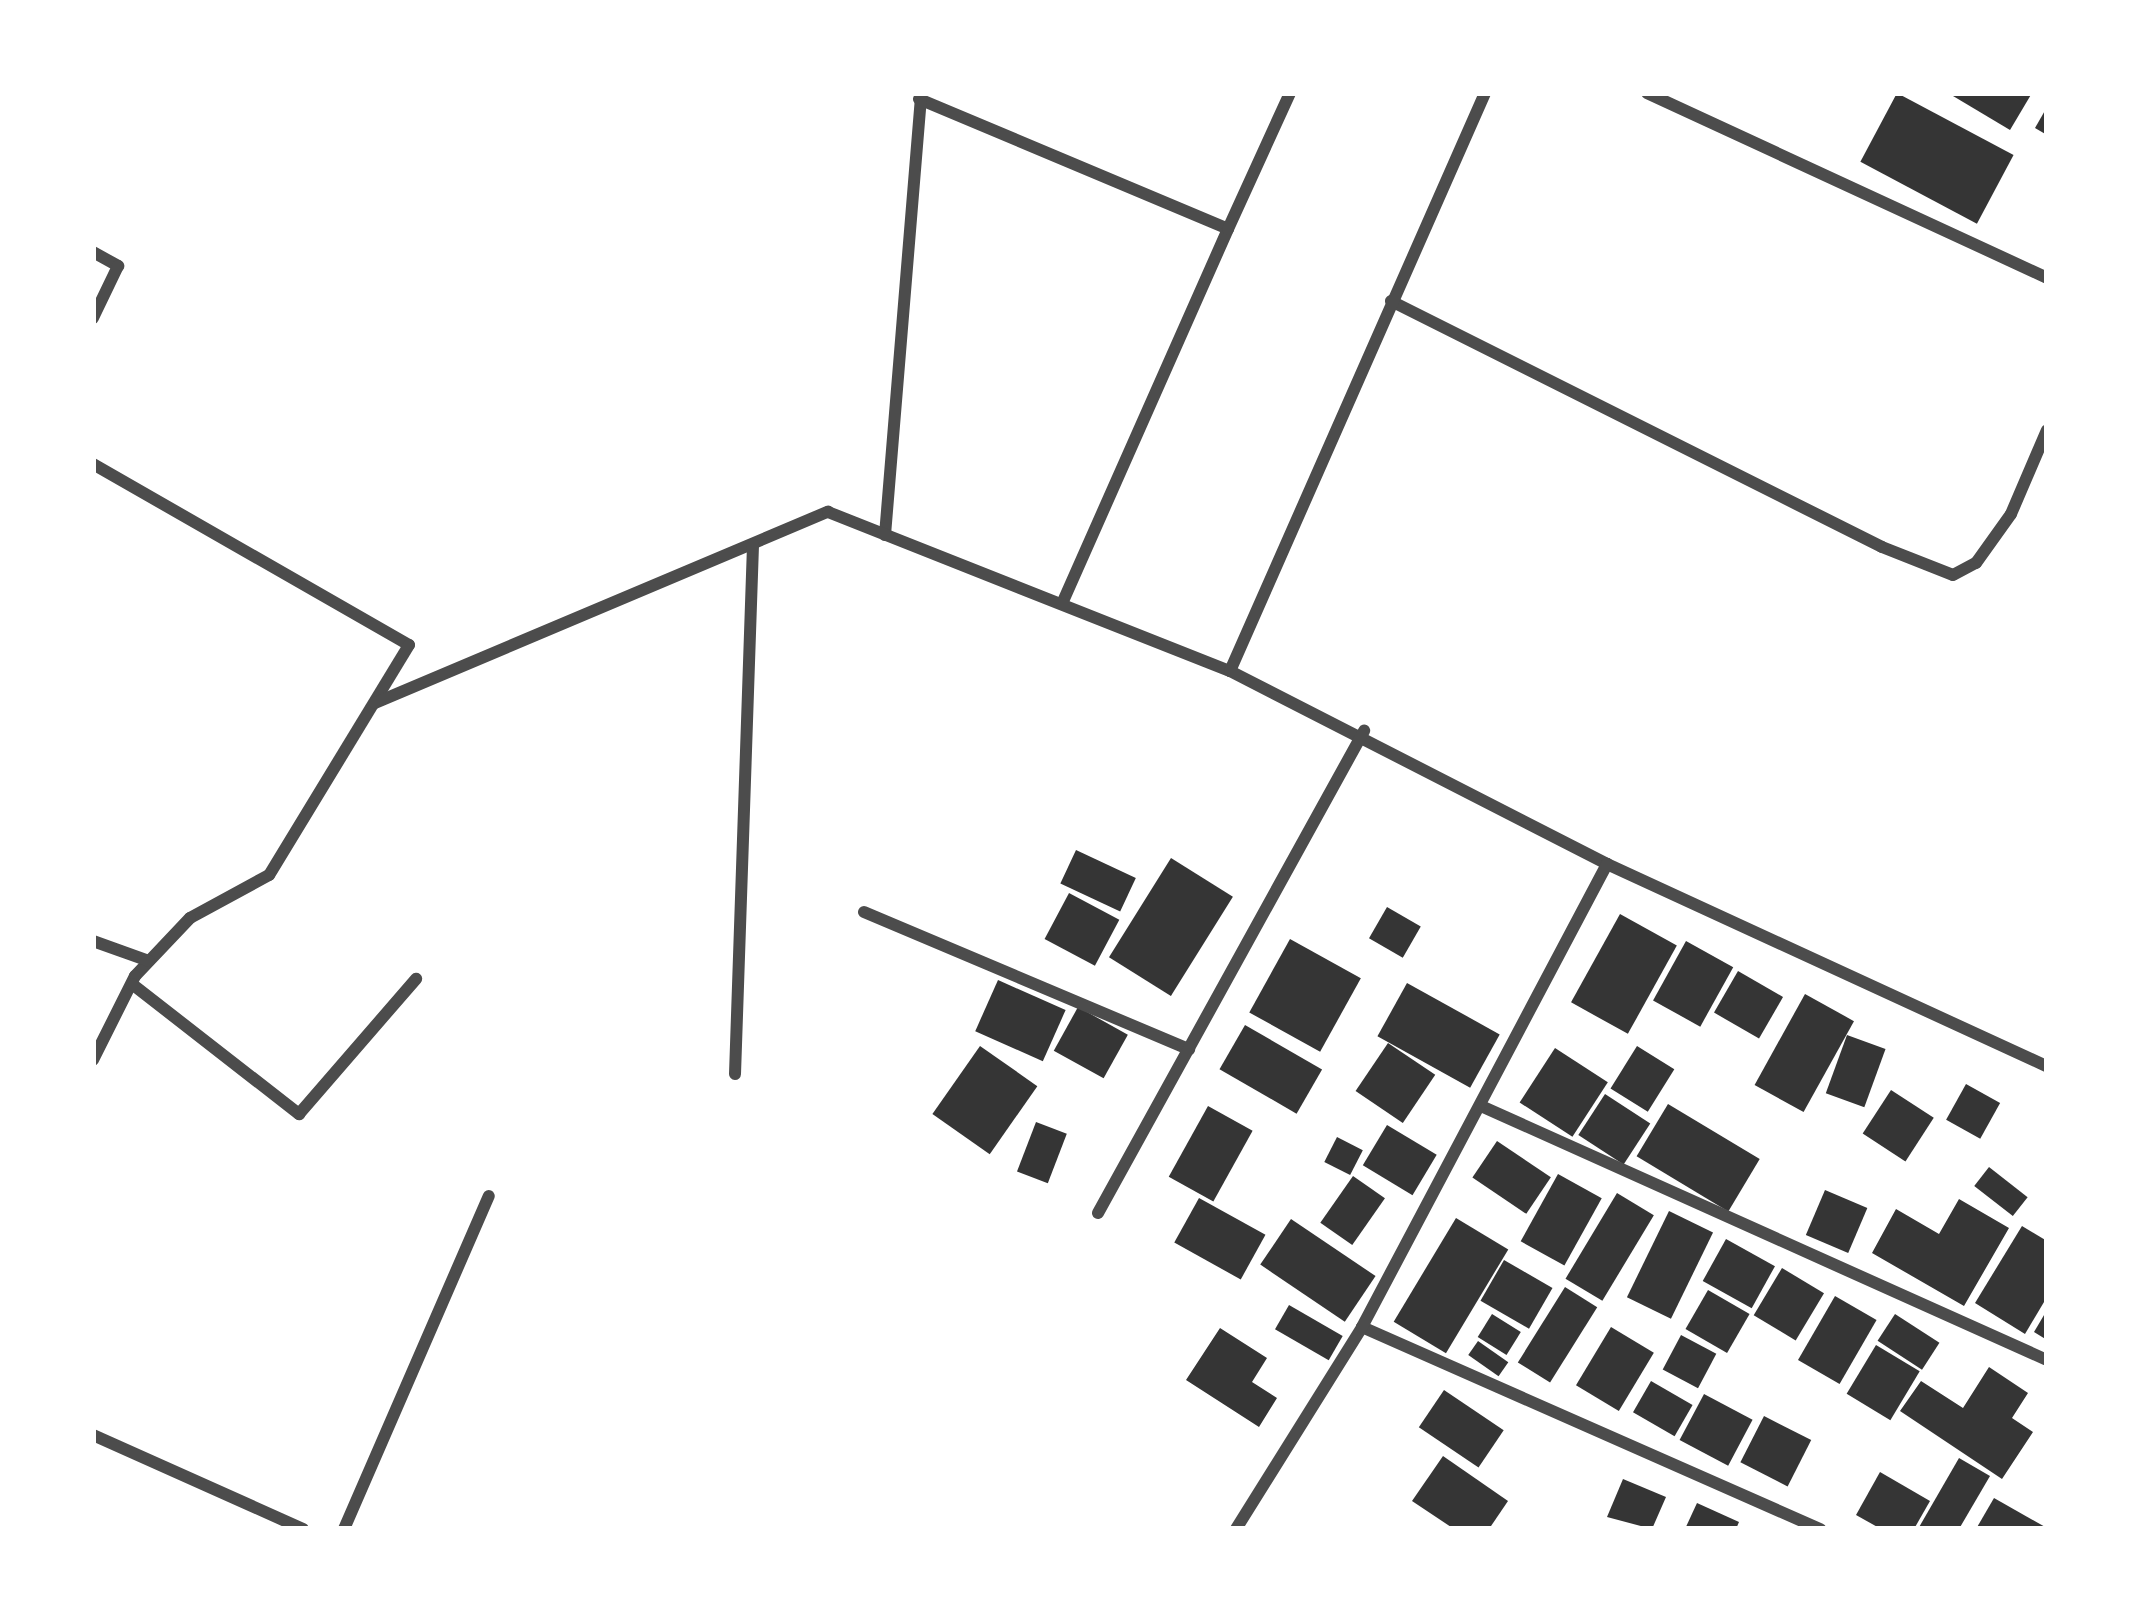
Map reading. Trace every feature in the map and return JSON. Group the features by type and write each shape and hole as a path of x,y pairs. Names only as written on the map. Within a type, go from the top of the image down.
{"street":[{"path":"1062,604 1290,93"},
{"path":"1230,671 1485,93"},
{"path":"1647,93 2047,278"},
{"path":"886,535 920,96 1228,229"},
{"path":"93,252 118,266 93,318"},
{"path":"1391,301 1882,547 1954,574 1976,563 2011,514 2047,430"},
{"path":"93,464 409,645 269,875 190,918 149,961 93,1060"},
{"path":"375,703 828,512 1230,671 1362,734 1607,864 2044,1059"},
{"path":"735,1074 753,544"},
{"path":"1098,1213 1362,734"},
{"path":"1236,1529 1362,1327 1607,864"},
{"path":"864,912 1189,1049"},
{"path":"93,941 149,961"},
{"path":"132,984 299,1114 416,980"},
{"path":"1481,1106 2047,1360"},
{"path":"344,1529 489,1196"},
{"path":"1362,1327 1820,1529"},
{"path":"93,1435 303,1529"}],"building":[{"path":"1897,93 2014,155 1977,224 1860,162"},
{"path":"1948,93 2032,93 2010,130"},
{"path":"2047,107 2047,135 2035,128"},
{"path":"1076,850 1136,878 1120,911 1060,884"},
{"path":"1171,858 1233,897 1171,996 1109,957"},
{"path":"1069,893 1119,920 1095,966 1045,939"},
{"path":"1387,907 1421,927 1403,958 1369,938"},
{"path":"1620,914 1677,946 1628,1034 1571,1002"},
{"path":"1290,939 1361,978 1320,1052 1249,1012"},
{"path":"1686,941 1733,967 1700,1027 1653,1000"},
{"path":"1738,971 1783,997 1759,1039 1714,1013"},
{"path":"998,980 1066,1010 1043,1061 975,1031"},
{"path":"1407,983 1500,1034 1470,1088 1377,1036"},
{"path":"1805,994 1854,1021 1804,1112 1755,1085"},
{"path":"1078,1007 1128,1035 1104,1078 1054,1051"},
{"path":"1245,1025 1322,1070 1297,1114 1220,1069"},
{"path":"1847,1035 1886,1049 1864,1107 1826,1093"},
{"path":"1388,1043 1435,1075 1403,1123 1356,1091"},
{"path":"980,1046 1037,1086 990,1154 932,1114"},
{"path":"1637,1046 1674,1069 1648,1112 1611,1088"},
{"path":"1555,1048 1608,1082 1572,1137 1520,1103"},
{"path":"1966,1084 2000,1103 1980,1139 1946,1120"},
{"path":"1891,1090 1934,1118 1905,1161 1863,1134"},
{"path":"1605,1094 1650,1123 1624,1165 1578,1135"},
{"path":"1668,1104 1760,1159 1728,1211 1637,1156"},
{"path":"1208,1106 1253,1131 1213,1202 1169,1177"},
{"path":"1036,1122 1067,1134 1048,1183 1017,1171"},
{"path":"1387,1125 1437,1155 1413,1195 1363,1165"},
{"path":"1337,1137 1363,1150 1350,1175 1324,1162"},
{"path":"1497,1141 1551,1177 1526,1214 1472,1177"},
{"path":"1989,1167 2028,1197 2013,1216 1974,1186"},
{"path":"1558,1174 1602,1198 1564,1266 1521,1241"},
{"path":"1353,1176 1385,1198 1352,1245 1320,1223"},
{"path":"1825,1190 1867,1208 1848,1253 1806,1235"},
{"path":"1617,1193 1654,1215 1602,1301 1565,1279"},
{"path":"1199,1198 1265,1235 1241,1279 1174,1243"},
{"path":"1959,1199 2009,1228 1964,1306 1872,1253 1896,1209 1939,1234"},
{"path":"1669,1211 1713,1232 1671,1319 1627,1297"},
{"path":"1456,1218 1508,1249 1446,1353 1394,1322"},
{"path":"1291,1219 1376,1276 1345,1322 1260,1265"},
{"path":"2022,1226 2047,1241 2047,1297 2025,1334 1975,1303"},
{"path":"1726,1239 1775,1266 1752,1308 1703,1281"},
{"path":"1504,1260 1552,1288 1529,1329 1480,1301"},
{"path":"1782,1268 1824,1293 1796,1340 1754,1315"},
{"path":"1565,1287 1597,1307 1550,1383 1518,1362"},
{"path":"1708,1290 1750,1314 1727,1353 1686,1329"},
{"path":"1835,1296 1877,1320 1840,1384 1798,1360"},
{"path":"1289,1305 1343,1336 1329,1360 1275,1329"},
{"path":"2047,1310 2047,1340 2034,1332"},
{"path":"1492,1314 1521,1332 1507,1355 1478,1337"},
{"path":"1895,1314 1939,1343 1922,1370 1878,1341"},
{"path":"1611,1327 1654,1353 1619,1411 1576,1385"},
{"path":"1220,1328 1267,1358 1252,1382 1277,1398 1259,1427 1186,1380"},
{"path":"1681,1335 1716,1354 1698,1388 1663,1369"},
{"path":"1478,1341 1508,1362 1499,1376 1468,1355"},
{"path":"1876,1345 1920,1371 1890,1420 1847,1394"},
{"path":"1989,1367 2028,1393 2012,1418 2033,1432 2002,1479 1900,1411 1921,1381 1963,1408"},
{"path":"1651,1381 1693,1405 1675,1436 1633,1412"},
{"path":"1444,1390 1504,1430 1479,1468 1419,1427"},
{"path":"1704,1394 1753,1420 1728,1466 1680,1440"},
{"path":"1764,1416 1811,1440 1788,1486 1740,1462"},
{"path":"1443,1456 1508,1501 1489,1529 1454,1529 1412,1501"},
{"path":"1959,1458 1990,1476 1959,1529 1918,1529"},
{"path":"1880,1472 1930,1501 1914,1529 1881,1529 1856,1515"},
{"path":"1623,1479 1666,1497 1652,1529 1607,1517"},
{"path":"1994,1498 2047,1528 2047,1529 1976,1529"},
{"path":"1697,1503 1739,1522 1736,1529 1685,1529"}]}
